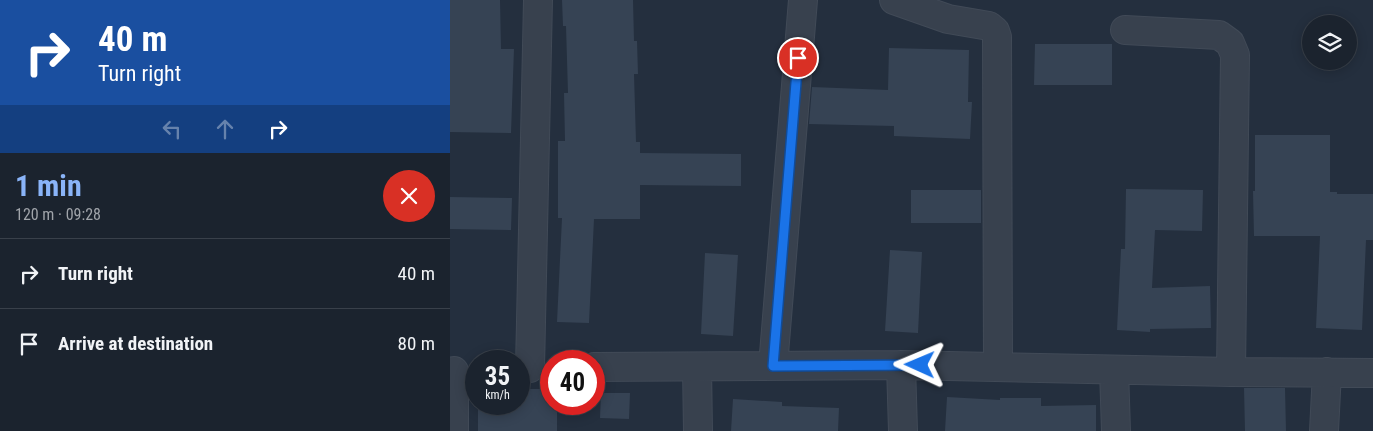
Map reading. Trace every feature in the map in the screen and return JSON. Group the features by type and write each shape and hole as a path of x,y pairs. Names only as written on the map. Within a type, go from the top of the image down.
{"street":[{"path":"534,368 538,0"},
{"path":"773,366 803,0"},
{"path":"894,0 948,19 989,26 995,31 997,37 998,366"},
{"path":"1125,30 1219,35 1230,43 1235,54 1231,372"},
{"path":"901,365 903,431"},
{"path":"605,368 901,365 1373,373"},
{"path":"697,367 698,431"},
{"path":"1114,370 1116,431"},
{"path":"454,431 460,371"},
{"path":"1324,431 1327,372"}],"building":[{"path":"450,0 500,0 501,49 514,49 511,133 450,132"},
{"path":"562,0 633,0 634,41 637,41 638,74 634,74 636,142 640,142 640,153 741,154 741,186 640,185 640,219 594,219 589,323 557,322 562,218 558,218 558,141 565,141 564,93 568,93 566,26 563,26"},
{"path":"1035,44 1112,44 1112,85 1034,85"},
{"path":"889,48 969,50 968,102 972,102 970,139 894,136 894,126 809,124 812,87 888,90"},
{"path":"1255,135 1330,135 1330,192 1337,192 1337,194 1373,194 1373,240 1366,240 1362,330 1316,328 1320,236 1254,236"},
{"path":"1126,189 1203,190 1202,231 1155,230 1152,288 1210,286 1211,328 1150,329 1150,332 1117,330 1121,249 1125,249"},
{"path":"911,190 981,190 981,223 911,223"},
{"path":"450,197 512,198 511,230 450,229"},
{"path":"890,250 922,252 918,333 885,331"},
{"path":"705,253 738,255 733,336 701,334"},
{"path":"1244,388 1285,388 1286,431 1245,431"},
{"path":"530,389 540,389 540,415 557,415 557,431 478,431 478,415 530,415"},
{"path":"605,393 630,393 629,419 600,418 600,415 605,415"},
{"path":"947,397 1000,400 1000,398 1041,398 1041,406 1096,405 1096,431 945,431"},
{"path":"733,399 782,402 782,406 839,408 838,431 731,431"}],"route":[{"path":"798,58 773,366 920,365"}]}
